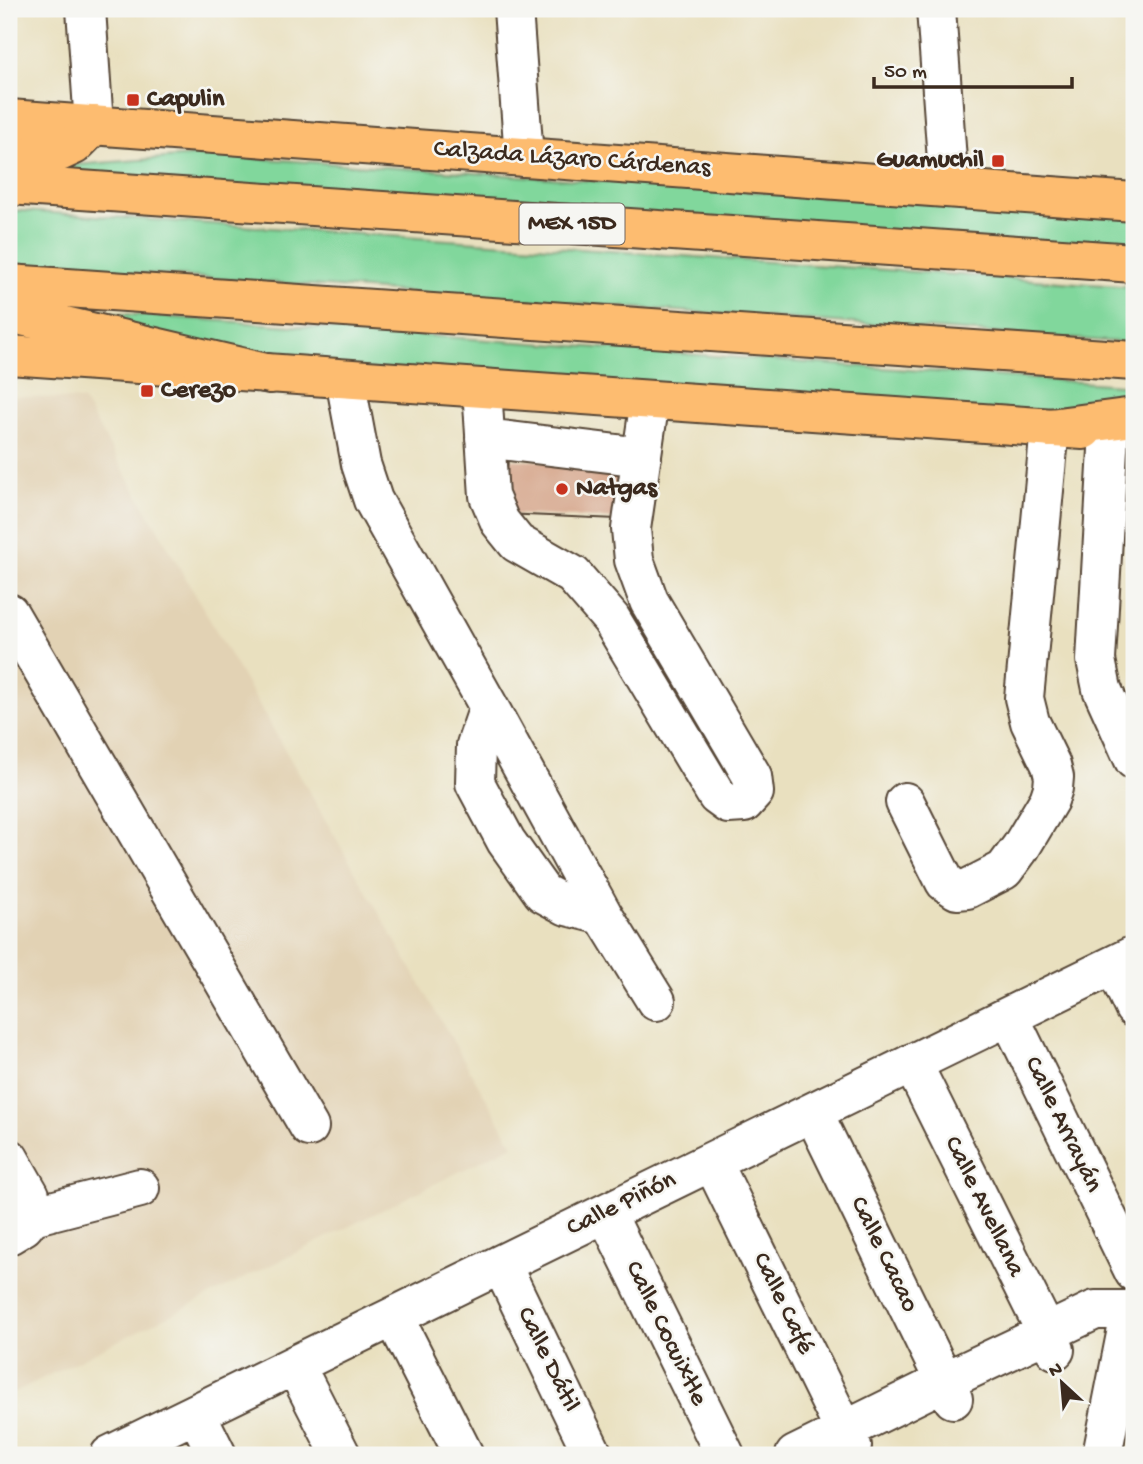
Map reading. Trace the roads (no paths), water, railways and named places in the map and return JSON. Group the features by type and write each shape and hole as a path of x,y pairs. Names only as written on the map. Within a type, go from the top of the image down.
{"main road":[{"name":"Calzada Lázaro Cárdenas","path":"9,119 1134,202"},
{"path":"9,158 59,152 74,145 94,125"},
{"name":"MEX 15D","path":"9,186 1134,263"},
{"path":"9,284 1134,362"},
{"path":"9,313 270,374"},
{"path":"9,355 1050,428 1126,428"}],"street":[{"path":"86,9 94,125"},
{"path":"513,9 524,157"},
{"path":"936,9 949,188"},
{"path":"345,379 361,464 373,500 489,707 476,746 475,783 506,841 543,893 567,906 603,915 656,1001"},
{"path":"482,388 489,496 500,522 517,543 573,575 611,619 717,796 728,804 744,803 754,792 752,776 649,601 634,560 631,529 650,400"},
{"path":"905,802 945,882 957,890 967,889 1004,870 1049,800 1054,777 1030,722 1024,698 1050,428"},
{"path":"1126,428 1096,660 1102,689 1134,760"},
{"path":"485,438 642,457"},
{"path":"611,619 649,601"},
{"path":"9,613 309,1127"},
{"path":"652,687 689,668"},
{"path":"1124,960 1134,1008"},
{"name":"Calle Piñón","path":"110,1455 1124,960"},
{"name":"Calle Arrayán","path":"1009,1016 1133,1293"},
{"name":"Calle Avellana","path":"912,1063 1051,1342"},
{"name":"Calle Cacao","path":"813,1112 949,1390"},
{"path":"9,1158 30,1195 20,1226"},
{"name":"Calle Café","path":"712,1161 842,1444"},
{"path":"20,1226 140,1188"},
{"name":"Calle Cocuixtle","path":"606,1213 725,1455"},
{"name":"Calle Dátil","path":"501,1264 593,1455"},
{"path":"795,1455 842,1444 1051,1342 1095,1310 1133,1293"},
{"path":"1102,1455 1133,1293"},
{"path":"394,1317 464,1455"},
{"path":"295,1365 341,1455"},
{"path":"196,1413 217,1455"}],"place":[{"name":"Capulin","path":"133,100"},
{"name":"Guamuchil","path":"998,161"},
{"name":"Cerezo","path":"147,391"},
{"name":"Natgas","path":"562,489"}]}
